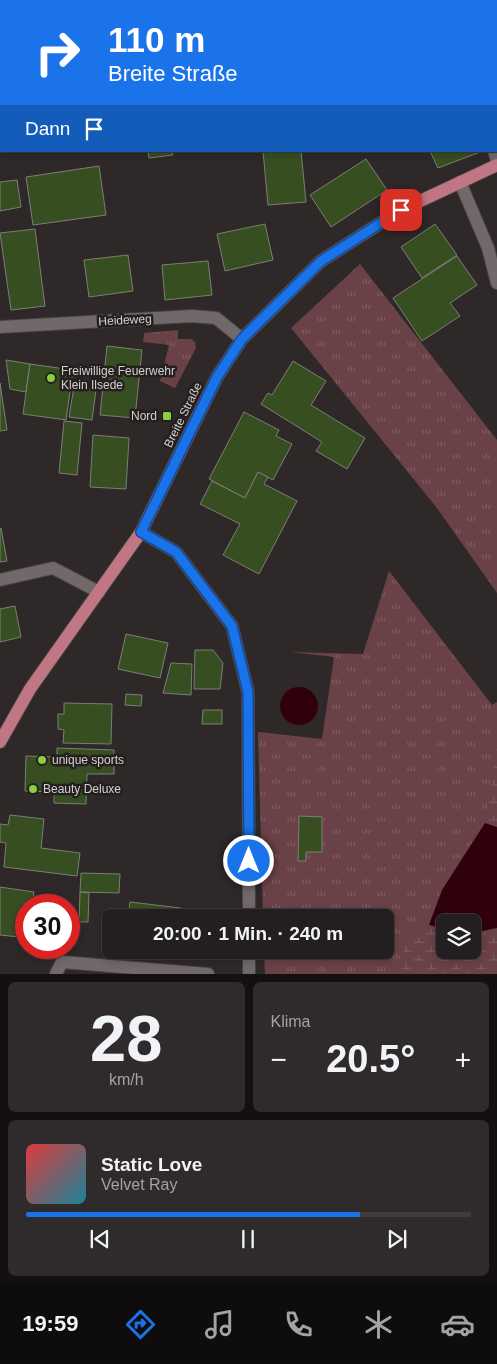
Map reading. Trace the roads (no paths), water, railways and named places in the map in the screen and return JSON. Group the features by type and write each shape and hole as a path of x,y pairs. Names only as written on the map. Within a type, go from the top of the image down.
{"main road":[{"name":"Breite Straße","path":"0,742 30,689 141,532 217,377 242,339 321,261 401,210 497,163"}],"street":[{"path":"460,182 488,248 497,283"},
{"name":"Heideweg","path":"0,327 192,316 216,318 242,339"},
{"path":"141,532 176,552 232,626 248,692 249,909"},
{"path":"0,580 53,568 99,592"},
{"path":"249,959 249,974"},
{"path":"56,974 62,962 208,974"}],"place":[{"name":"Freiwillige Feuerwehr Klein Ilsede","path":"51,378"},
{"name":"Nord","path":"167,416"},
{"name":"unique sports","path":"42,760"},
{"name":"Beauty Deluxe","path":"33,789"}]}
